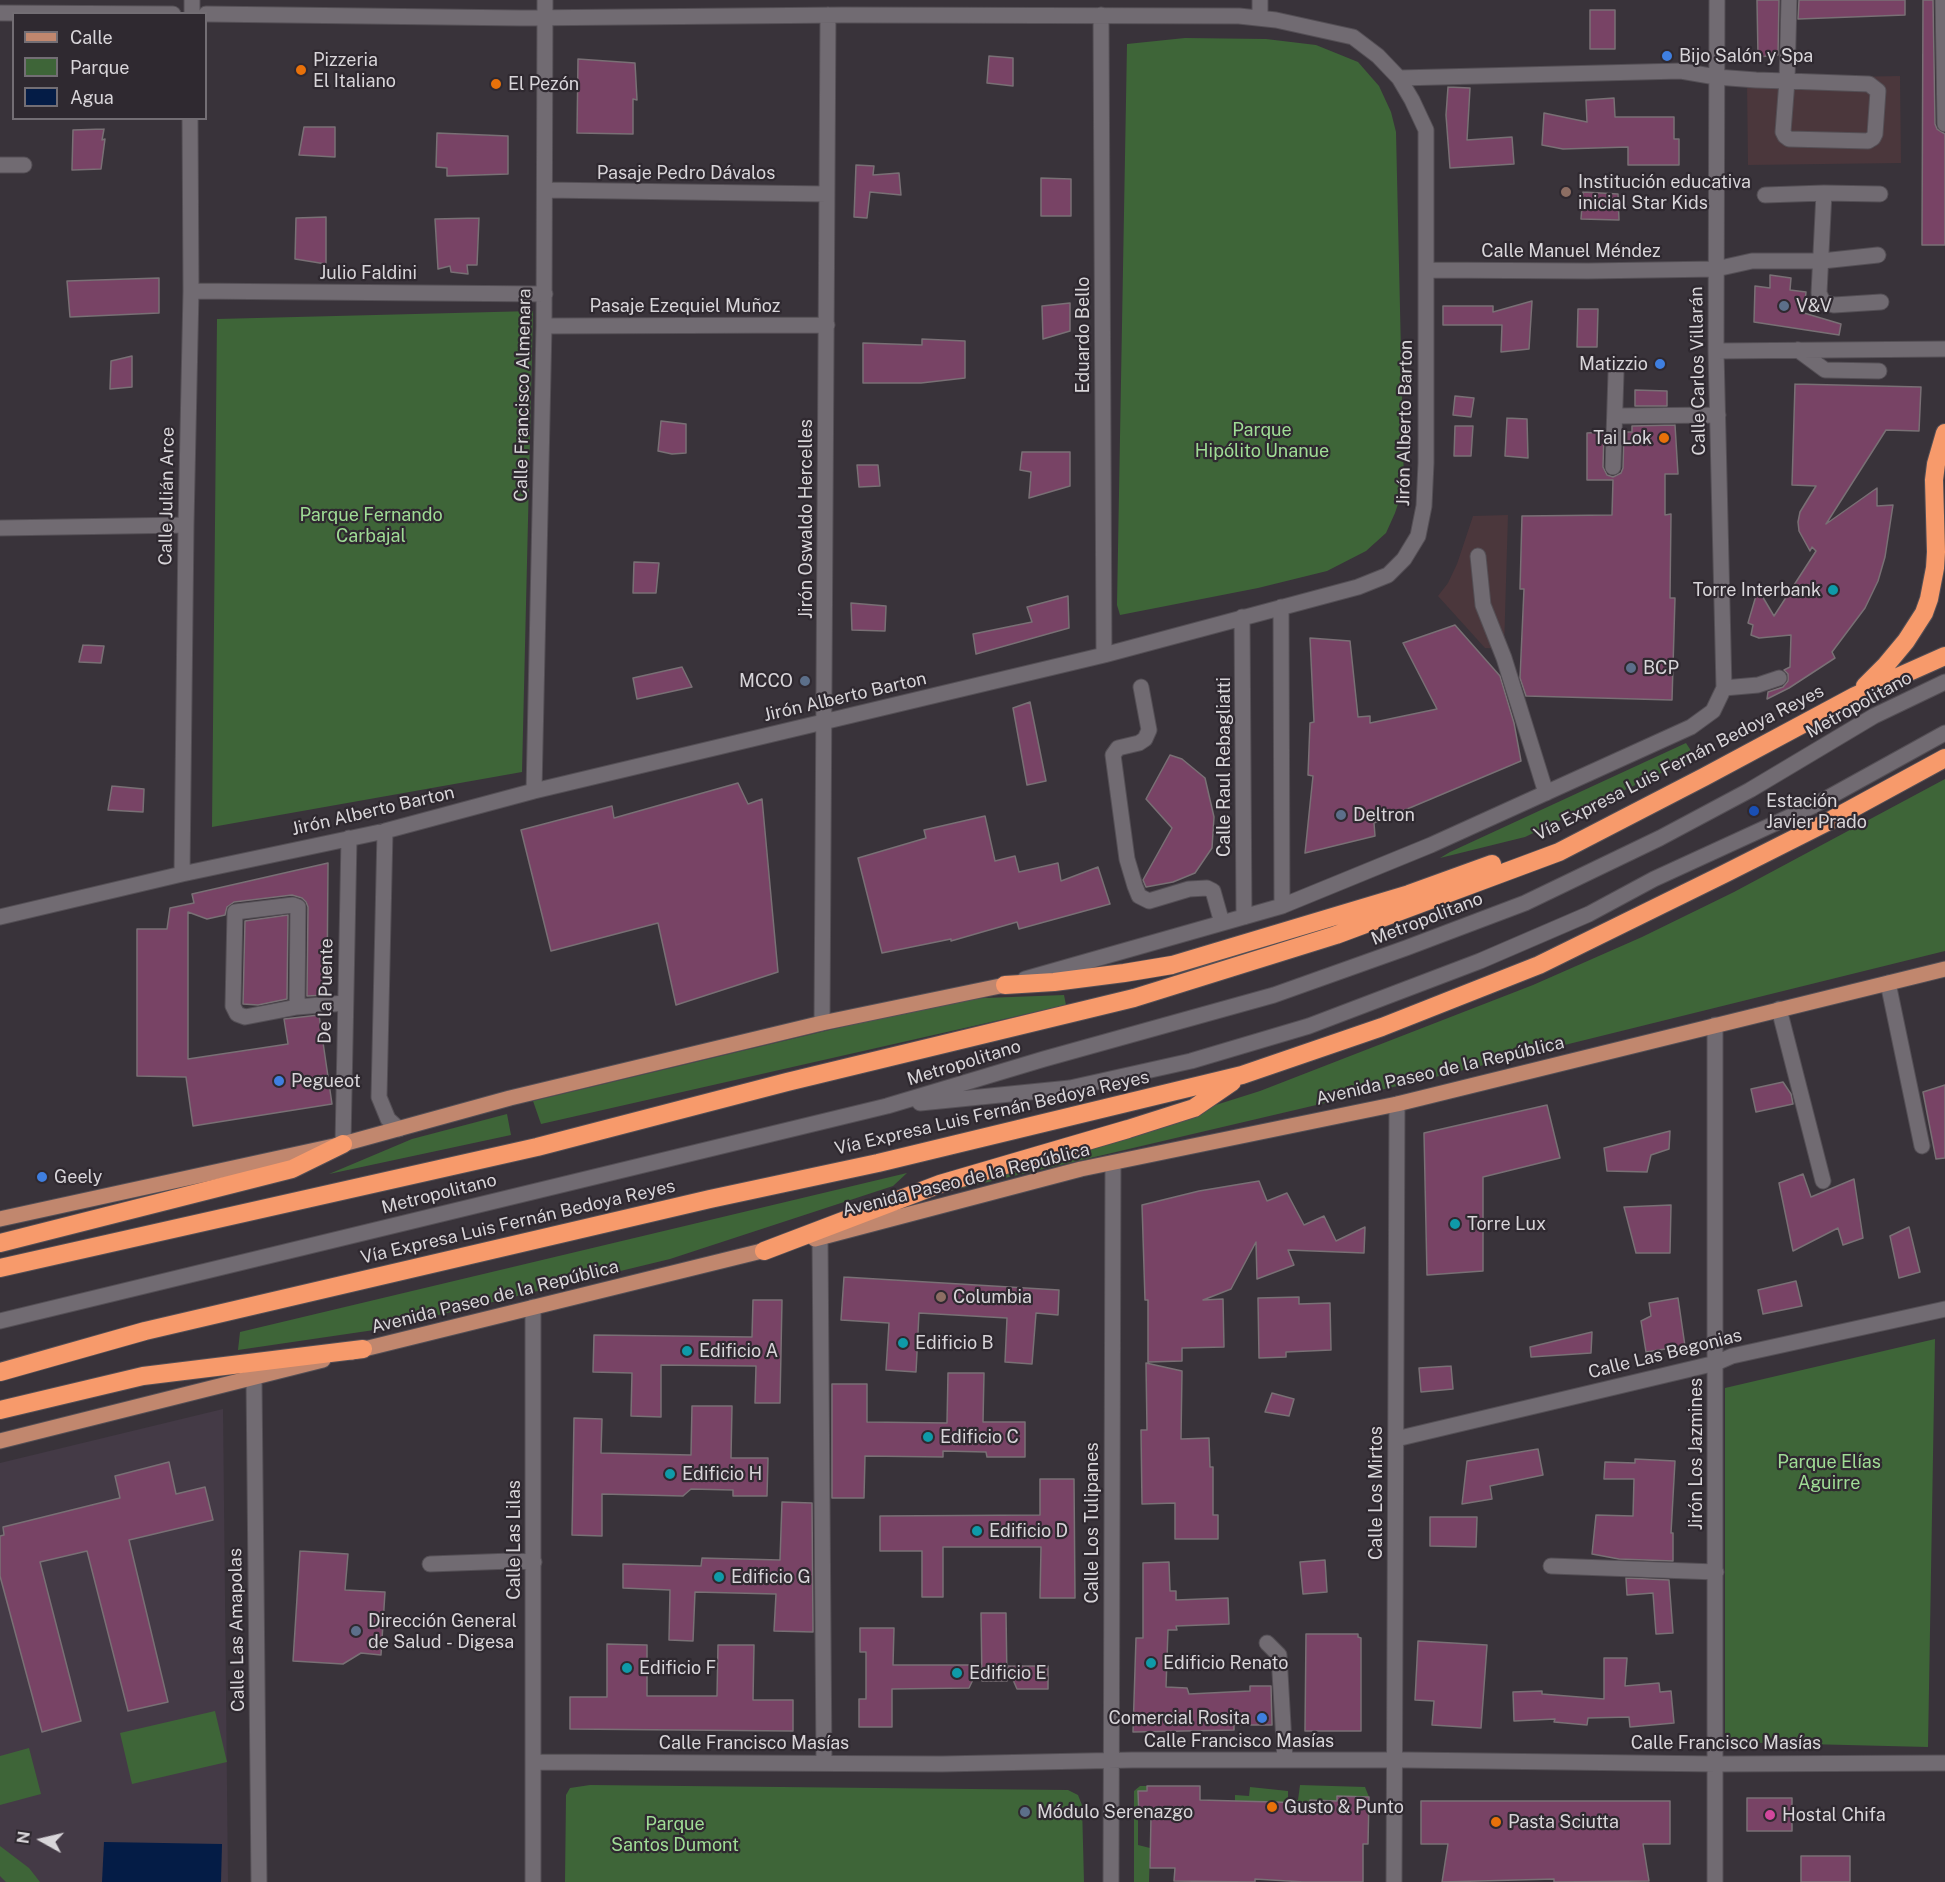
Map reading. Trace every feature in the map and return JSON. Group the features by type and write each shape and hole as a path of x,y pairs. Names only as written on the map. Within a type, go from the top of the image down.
{"highway":[{"path":"1855,696 1898,652 1920,620 1929,599 1935,560 1934,480 1945,434"},
{"name":"Vía Expresa Luis Fernán Bedoya Reyes","path":"0,1268 537,1147 787,1082 1134,998 1336,935 1559,852 1855,696 1945,656"},
{"name":"Vía Expresa Luis Fernán Bedoya Reyes","path":"0,1372 145,1331 710,1199 889,1160 1242,1075 1382,1027 1539,965 1724,874 1945,758"},
{"path":"1005,985 1124,974 1172,965 1408,894 1506,859 1559,852"},
{"path":"764,1251 940,1184 1194,1108 1242,1075"},
{"path":"0,1243 292,1169 343,1144"},
{"path":"0,1410 142,1376 363,1349"}],"main road":[{"name":"Avenida Paseo de la República","path":"0,1441 363,1349 820,1238 1081,1169 1397,1104 1945,969"},
{"path":"0,1219 343,1144 510,1098 822,1023 1005,985"}],"street":[{"name":"Calle Francisco Almenara","path":"534,791 545,294 545,0"},
{"path":"1260,0 1260,18"},
{"name":"Calle Carlos Villarán","path":"1717,0 1716,351 1724,688"},
{"path":"1399,78 1681,71 1716,77 1786,81 1869,84 1878,91 1875,134 1868,141 1789,139 1785,136 1783,132 1786,81 1789,0"},
{"path":"1943,0 1945,124"},
{"name":"Jirón Alberto Barton","path":"0,917 182,874 385,831 534,791 1104,655 1358,587 1388,575 1404,559 1418,537 1424,506 1426,462 1426,130 1399,78 1378,56 1353,37 1260,18 1101,15 544,17 207,14"},
{"name":"Jirón Oswaldo Hercelles","path":"822,1023 828,15"},
{"name":"Eduardo Bello","path":"1101,15 1104,655"},
{"name":"Calle Julián Arce","path":"182,874 186,525 192,291 190,120"},
{"path":"0,165 24,165"},
{"name":"Pasaje Pedro Dávalos","path":"545,190 827,194"},
{"path":"1824,194 1819,293 1823,302 1834,305 1881,302"},
{"path":"1765,195 1880,194"},
{"name":"Calle Manuel Méndez","path":"1427,270 1716,269 1752,261 1822,261 1878,255"},
{"name":"Julio Faldini","path":"192,291 545,294"},
{"name":"Pasaje Ezequiel Muñoz","path":"544,326 827,325"},
{"path":"1716,351 1945,349"},
{"path":"1798,350 1825,370 1879,370"},
{"path":"1613,467 1616,373"},
{"path":"1615,416 1718,415"},
{"path":"0,528 186,525"},
{"path":"1478,556 1483,605 1504,658 1546,793"},
{"path":"1281,607 1282,906"},
{"name":"Calle Raul Rebagliatti","path":"1242,617 1244,917"},
{"path":"1005,985 1282,906 1431,845 1691,728 1713,711 1724,688 1758,686 1779,678"},
{"name":"Metropolitano","path":"0,1321 887,1106 1044,1059 1274,995 1525,903 1670,833 1750,790 1874,717 1945,682"},
{"path":"1141,687 1149,730 1145,740 1118,748 1113,755 1127,859 1135,886 1139,896 1149,901 1189,890 1207,888 1213,891 1222,923"},
{"name":"Metropolitano","path":"887,1106 1070,1088 1191,1061 1310,1026 1480,961 1589,914 1654,879 1813,806 1945,734"},
{"path":"385,831 379,1097 388,1119 399,1129"},
{"name":"De la Puente","path":"343,1144 349,838"},
{"path":"297,1007 298,907 293,905 235,912 233,1005 237,1014 244,1017 297,1007 345,1003"},
{"path":"1888,983 1922,1146"},
{"path":"1779,1010 1823,1181"},
{"name":"Jirón Los Jazmines","path":"1715,1025 1715,1882"},
{"name":"Calle Los Mirtos","path":"1394,1882 1397,1104"},
{"name":"Calle Los Tulipanes","path":"1111,1882 1113,1163"},
{"path":"820,1238 824,1763"},
{"name":"Calle Las Lilas","path":"533,1307 533,1882"},
{"name":"Calle Las Begonias","path":"1396,1438 1716,1363 1732,1356 1945,1309"},
{"name":"Calle Las Amapolas","path":"254,1378 259,1882"},
{"path":"430,1564 534,1562"},
{"path":"1551,1566 1716,1572"},
{"path":"1268,1643 1279,1655 1285,1760"},
{"name":"Calle Francisco Masías","path":"534,1762 1395,1760 1716,1764 1945,1763"}],"shaded area":[{"path":"1900,76 1901,163 1748,165 1747,79"},
{"path":"1508,515 1504,649 1485,648 1438,596 1448,583 1457,564 1473,516"},
{"path":"223,1409 228,1882 0,1882 0,1463"}],"green space":[{"name":"Parque Hipólito Unanue","path":"1185,38 1266,39 1316,45 1358,62 1379,86 1391,112 1396,132 1404,486 1386,533 1366,551 1327,571 1258,588 1120,615 1117,605 1127,44"},
{"name":"Parque Fernando Carbajal","path":"533,311 522,772 212,827 217,319"},
{"path":"1686,743 1695,757 1525,837 1440,858 1450,852"},
{"path":"1945,779 1945,951 1423,1080 924,1197 1260,1091 1533,985 1642,937 1734,892"},
{"path":"1064,995 1066,1005 541,1124 533,1101 959,999"},
{"path":"507,1114 511,1135 329,1174 412,1139"},
{"path":"907,1173 893,1186 670,1259 381,1329 238,1350 240,1332"},
{"name":"Parque Elías Aguirre","path":"1935,1339 1928,1747 1725,1742 1725,1388"},
{"path":"215,1711 227,1762 132,1784 120,1733"},
{"path":"29,1748 41,1794 0,1805 0,1756"},
{"name":"Parque Santos Dumont","path":"590,1785 1068,1790 1078,1795 1082,1805 1084,1882 565,1882 566,1795 570,1788"},
{"path":"1300,1785 1365,1787 1369,1797 1337,1796 1337,1813 1324,1800 1310,1800 1309,1803 1235,1801 1235,1795 1249,1796 1250,1787 1288,1791 1288,1799 1298,1800"},
{"path":"1140,1786 1147,1786 1146,1791 1138,1791 1138,1845 1150,1848 1149,1882 1134,1882 1134,1791"},
{"path":"0,1846 29,1868 40,1882 6,1882 0,1876"}],"water":[{"path":"104,1842 222,1844 221,1882 102,1882"}],"building":[{"path":"1757,0 1779,0 1778,55 1758,57"},
{"path":"1799,0 1905,0 1905,15 1798,19"},
{"path":"1923,0 1933,0 1935,124 1937,129 1945,134 1945,245 1922,245"},
{"path":"1590,10 1615,10 1615,49 1590,49"},
{"path":"989,56 1013,58 1013,86 987,83"},
{"path":"578,59 635,63 637,100 633,99 633,134 577,133"},
{"path":"1448,87 1470,88 1467,140 1512,137 1514,164 1450,168 1446,115"},
{"path":"1614,98 1615,117 1674,117 1674,139 1679,139 1679,165 1628,165 1628,147 1563,149 1542,145 1544,113 1587,122 1586,100"},
{"path":"304,127 335,127 335,157 299,155"},
{"path":"104,129 101,169 72,170 73,130"},
{"path":"437,133 508,136 508,174 447,176 447,168 436,167"},
{"path":"856,165 874,166 873,175 899,173 901,195 870,192 867,218 854,217"},
{"path":"1041,178 1071,179 1071,216 1041,216"},
{"path":"1583,192 1618,194 1619,220 1581,219"},
{"path":"326,217 326,264 295,259 296,218"},
{"path":"479,218 477,265 467,265 468,274 451,272 450,266 438,269 435,219"},
{"path":"1770,275 1791,278 1790,290 1806,292 1804,313 1841,324 1839,335 1754,322 1755,286 1770,288"},
{"path":"159,278 159,313 70,317 67,281"},
{"path":"1532,301 1529,349 1501,352 1502,325 1443,325 1443,306 1493,306 1493,312"},
{"path":"1070,303 1070,331 1043,339 1042,306"},
{"path":"1578,309 1598,309 1597,347 1577,347"},
{"path":"922,339 965,341 965,378 921,383 863,383 863,343 922,345"},
{"path":"132,356 132,387 110,389 111,361"},
{"path":"1795,384 1921,387 1919,431 1886,430 1826,524 1877,488 1877,506 1893,505 1885,557 1878,581 1865,608 1832,652 1835,658 1789,688 1767,699 1768,692 1783,687 1788,681 1788,674 1784,670 1790,667 1791,635 1759,638 1751,635 1753,625 1748,623 1758,589 1774,616 1816,551 1812,547 1810,551 1799,531 1798,522 1800,512 1816,486 1792,485"},
{"path":"1635,390 1667,391 1667,406 1635,406"},
{"path":"1455,396 1474,398 1471,417 1453,415"},
{"path":"1507,418 1527,419 1528,458 1505,456"},
{"path":"661,421 686,424 686,453 672,454 658,451"},
{"path":"1675,425 1678,474 1665,474 1665,515 1671,514 1670,598 1675,598 1672,700 1526,696 1520,678 1524,589 1520,589 1522,516 1612,515 1613,480 1587,480 1587,433 1604,432 1603,467 1607,475 1613,477 1621,473 1623,468 1624,432 1632,432 1632,426"},
{"path":"1455,426 1473,426 1471,456 1454,456"},
{"path":"1022,452 1070,452 1070,486 1029,498 1031,472 1020,470"},
{"path":"857,465 878,465 880,486 859,487"},
{"path":"634,562 659,563 656,593 633,593"},
{"path":"1068,596 1069,628 976,654 973,634 1032,622 1027,607"},
{"path":"851,603 886,606 885,631 852,630"},
{"path":"1455,625 1500,676 1514,723 1521,761 1374,823 1375,836 1305,853 1313,776 1308,775 1310,723 1314,722 1310,638 1350,641 1358,717 1370,716 1370,723 1437,709 1403,643"},
{"path":"83,645 104,646 101,663 79,662"},
{"path":"682,667 692,687 637,699 633,678"},
{"path":"1030,702 1046,781 1027,785 1013,708"},
{"path":"1170,755 1182,759 1205,778 1214,817 1212,848 1195,873 1173,882 1146,887 1143,880 1172,828 1146,799"},
{"path":"738,783 748,804 762,799 778,972 676,1005 658,923 551,951 521,830 612,806 614,818"},
{"path":"112,786 144,789 143,812 108,810"},
{"path":"985,816 995,861 1015,856 1019,872 1058,863 1061,881 1098,867 1110,904 1019,929 1017,922 951,941 951,939 882,953 858,858 926,838 924,830"},
{"path":"328,863 327,995 307,996 308,907 302,898 292,895 234,902 227,907 225,915 207,919 188,912 188,1059 288,1044 284,1019 319,1015 332,1104 193,1126 186,1077 137,1076 137,929 167,929 170,908 194,903 192,894"},
{"path":"288,915 287,999 258,1005 243,1004 245,921"},
{"path":"1783,1082 1791,1094 1793,1104 1756,1112 1751,1089"},
{"path":"1945,1085 1945,1158 1936,1159 1923,1092"},
{"name":"Torre Lux","path":"1547,1105 1560,1158 1483,1177 1483,1271 1427,1275 1424,1133"},
{"path":"1670,1131 1669,1149 1651,1155 1647,1172 1607,1171 1604,1148"},
{"path":"1803,1174 1811,1197 1854,1179 1863,1238 1843,1245 1838,1228 1793,1251 1779,1183"},
{"path":"1259,1181 1267,1201 1287,1193 1304,1225 1324,1216 1336,1241 1365,1227 1364,1253 1288,1250 1294,1265 1257,1279 1256,1242 1231,1289 1203,1300 1223,1299 1224,1347 1182,1348 1182,1361 1148,1362 1148,1300 1145,1300 1142,1205 1199,1191"},
{"path":"1671,1205 1670,1253 1636,1253 1624,1207"},
{"path":"1909,1227 1920,1272 1899,1278 1890,1236"},
{"name":"Edificio B","path":"844,1277 1059,1290 1058,1315 1036,1313 1032,1364 1005,1362 1007,1318 919,1313 916,1372 886,1370 889,1323 841,1320"},
{"path":"1796,1281 1802,1306 1763,1314 1758,1290"},
{"path":"1299,1297 1299,1304 1330,1303 1331,1350 1286,1352 1286,1357 1259,1358 1258,1298"},
{"path":"1678,1298 1685,1346 1646,1352 1641,1321 1651,1316 1649,1303"},
{"name":"Edificio A","path":"753,1300 782,1300 780,1403 755,1403 756,1366 661,1365 661,1417 631,1416 632,1373 593,1372 594,1335 752,1337"},
{"path":"1592,1332 1591,1353 1531,1357 1530,1347"},
{"path":"1146,1363 1182,1371 1181,1439 1209,1438 1210,1467 1213,1467 1213,1515 1218,1515 1218,1539 1175,1539 1175,1503 1142,1504 1141,1430 1147,1430"},
{"path":"1451,1366 1453,1389 1421,1392 1419,1368"},
{"name":"Edificio C","path":"948,1373 984,1373 983,1422 1025,1422 1025,1457 987,1457 986,1452 943,1451 943,1457 865,1456 864,1498 832,1498 832,1384 867,1384 867,1422 947,1423"},
{"path":"1272,1393 1294,1399 1289,1416 1265,1412"},
{"name":"Edificio H","path":"692,1406 732,1406 731,1458 768,1458 767,1496 733,1496 733,1490 691,1489 683,1496 602,1494 602,1536 572,1535 574,1418 602,1419 601,1453 691,1455"},
{"path":"1538,1449 1543,1475 1490,1486 1492,1499 1462,1504 1467,1461"},
{"path":"1635,1459 1675,1461 1671,1533 1673,1533 1673,1561 1619,1559 1592,1554 1596,1515 1633,1516 1634,1479 1604,1479 1605,1462 1635,1463"},
{"path":"169,1462 176,1494 205,1487 213,1520 129,1540 168,1702 128,1711 87,1551 40,1562 81,1721 42,1732 0,1576 0,1536 4,1535 3,1527 120,1498 115,1476"},
{"name":"Edificio D","path":"1040,1479 1074,1479 1075,1598 1040,1598 1041,1547 943,1547 943,1597 922,1597 922,1551 880,1551 880,1516 1040,1515"},
{"name":"Edificio G","path":"782,1502 812,1503 813,1632 774,1631 776,1594 695,1592 693,1641 669,1640 670,1590 623,1588 623,1564 701,1566 702,1558 780,1560"},
{"path":"1430,1517 1477,1517 1476,1547 1430,1546"},
{"path":"300,1551 348,1554 345,1590 385,1592 381,1655 361,1653 343,1664 293,1661"},
{"path":"1325,1560 1327,1592 1303,1594 1300,1562"},
{"path":"1169,1562 1170,1591 1176,1591 1176,1600 1228,1598 1229,1624 1176,1626 1177,1630 1168,1630 1166,1687 1187,1688 1189,1694 1250,1691 1250,1686 1271,1686 1272,1725 1234,1725 1234,1730 1133,1732 1136,1638 1143,1638 1143,1563"},
{"path":"1626,1578 1669,1580 1673,1633 1656,1634 1653,1593 1627,1595"},
{"path":"981,1613 1006,1613 1007,1681 982,1681"},
{"name":"Edificio E","path":"860,1628 894,1628 893,1665 980,1665 969,1688 892,1689 892,1727 859,1727 859,1699 866,1699 866,1652 860,1652"},
{"path":"1306,1634 1358,1634 1361,1638 1361,1731 1305,1731"},
{"path":"1418,1641 1487,1645 1481,1728 1432,1725 1434,1701 1415,1700"},
{"name":"Edificio F","path":"607,1644 647,1645 647,1696 717,1696 718,1645 754,1645 753,1700 793,1700 793,1731 570,1729 570,1697 607,1697"},
{"path":"1604,1658 1627,1658 1625,1686 1659,1683 1660,1692 1671,1691 1674,1723 1630,1727 1629,1717 1588,1718 1587,1725 1554,1722 1555,1719 1514,1721 1513,1692 1542,1691 1542,1694 1604,1699"},
{"path":"1007,1666 1048,1666 1048,1689 1017,1689"},
{"path":"1147,1786 1200,1786 1200,1800 1310,1803 1310,1800 1337,1801 1337,1796 1369,1797 1368,1844 1363,1844 1363,1882 1255,1879 1255,1882 1174,1881 1175,1868 1150,1868 1151,1817 1139,1817 1138,1791 1147,1791"},
{"name":"Hostal Chifa","path":"1747,1798 1792,1798 1792,1831 1747,1831"},
{"path":"1421,1801 1670,1801 1670,1844 1643,1844 1649,1881 1554,1882 1554,1879 1442,1882 1448,1844 1421,1844"},
{"path":"1801,1856 1850,1856 1850,1882 1801,1882"}],"place":[{"name":"Bijo Salón y Spa","path":"1667,56"},
{"name":"Pizzeria El Italiano","path":"301,70"},
{"name":"El Pezón","path":"496,84"},
{"name":"Institución educativa inicial Star Kids","path":"1566,192"},
{"name":"V&V","path":"1784,306"},
{"name":"Matizzio","path":"1660,364"},
{"name":"Tai Lok","path":"1664,438"},
{"name":"Torre Interbank","path":"1833,590"},
{"name":"BCP","path":"1631,668"},
{"name":"MCCO","path":"805,681"},
{"name":"Estación Javier Prado","path":"1754,811"},
{"name":"Deltron","path":"1341,815"},
{"name":"Pegueot","path":"279,1081"},
{"name":"Geely","path":"42,1177"},
{"name":"Torre Lux","path":"1455,1224"},
{"name":"Columbia","path":"941,1297"},
{"name":"Edificio B","path":"903,1343"},
{"name":"Edificio A","path":"687,1351"},
{"name":"Edificio C","path":"928,1437"},
{"name":"Edificio H","path":"670,1474"},
{"name":"Edificio D","path":"977,1531"},
{"name":"Edificio G","path":"719,1577"},
{"name":"Dirección General de Salud - Digesa","path":"356,1631"},
{"name":"Edificio Renato","path":"1151,1663"},
{"name":"Edificio F","path":"627,1668"},
{"name":"Edificio E","path":"957,1673"},
{"name":"Comercial Rosita","path":"1262,1718"},
{"name":"Gusto & Punto","path":"1272,1807"},
{"name":"Módulo Serenazgo","path":"1025,1812"},
{"name":"Hostal Chifa","path":"1770,1815"},
{"name":"Pasta Sciutta","path":"1496,1822"}]}
